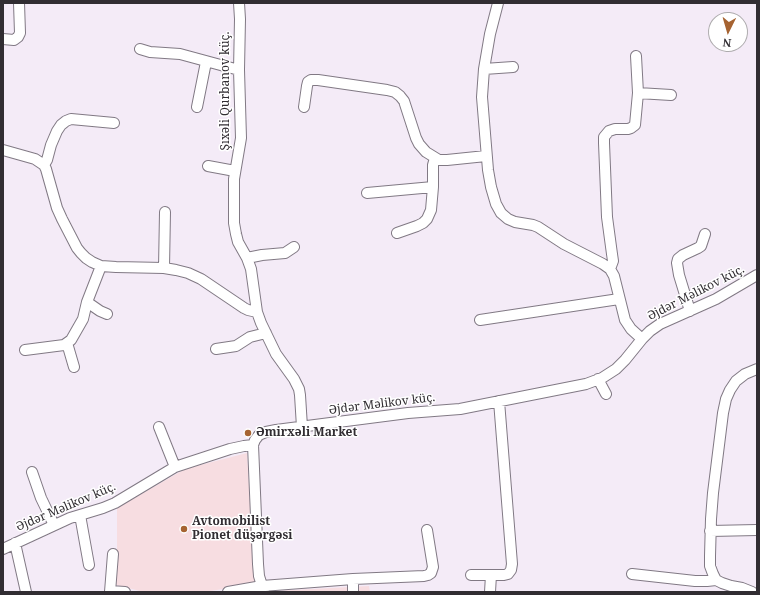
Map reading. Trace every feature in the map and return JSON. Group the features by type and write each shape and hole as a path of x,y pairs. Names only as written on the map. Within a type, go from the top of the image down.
{"street":[{"path":"3,39 14,40 20,33 19,3"},
{"name":"Şıxəli Qurbanov küç.","path":"239,3 239,70 242,138 235,171 234,223 238,242 247,258 251,270 259,317 276,354 294,379 299,389 302,427"},
{"path":"498,3 484,69 482,97 486,156 491,187 496,204 501,213 508,219 538,227 564,244 603,264 610,270 614,276 625,320 628,326 642,338"},
{"path":"140,50 180,54 239,70"},
{"path":"610,270 613,261 607,217 604,137 609,131 616,129 628,129 635,124 638,93 636,56"},
{"path":"197,107 206,62"},
{"path":"484,69 513,67"},
{"path":"304,107 308,82 311,80 395,92 404,101 416,138 426,152 439,160 486,156"},
{"path":"638,93 671,95"},
{"path":"44,165 57,131 66,121 71,119 114,123"},
{"path":"3,150 35,159 44,165 57,208 77,248 92,262 101,266 164,268 188,273 201,279 244,308 258,312"},
{"path":"397,232 417,226 427,220 431,210 433,165 435,158"},
{"path":"208,166 235,171"},
{"path":"367,193 433,187"},
{"path":"164,268 165,212"},
{"path":"690,311 678,275 677,263 678,259 683,255 700,246 706,234"},
{"path":"247,258 285,253 294,247"},
{"path":"25,350 64,345 71,340 80,326 101,266"},
{"name":"Əjdər Məlikov küç.","path":"3,548 54,525 115,503 175,467 230,449 253,445 255,440 260,435 266,432 408,413 460,408 586,384 608,374 625,360 642,338 660,324 716,299 757,275"},
{"path":"480,320 619,299"},
{"path":"88,302 107,314"},
{"path":"216,349 236,346 250,337 266,333"},
{"path":"67,343 74,368"},
{"path":"752,592 742,588 722,584 716,580 712,574 710,566 710,531 722,413 726,399 736,381 745,374 757,369"},
{"path":"598,379 606,394"},
{"path":"471,575 508,574 511,570 512,564 499,401"},
{"path":"159,427 175,467"},
{"path":"253,445 258,564 263,589"},
{"path":"32,472 41,498 54,525"},
{"path":"80,515 89,566"},
{"path":"228,592 353,579 428,575 433,567 427,530"},
{"path":"710,531 757,530"},
{"path":"15,543 26,592"},
{"path":"113,554 110,592 125,592"},
{"path":"632,574 695,581 716,580"},
{"path":"490,592 491,575"},
{"path":"353,579 353,592"}],"shaded area":[{"name":"Avtomobilist Pionet düşərgəsi","path":"247,453 255,584 204,592 144,592 116,585 117,508 185,469"},
{"path":"369,586 370,592 274,592 274,591"}],"place":[{"name":"Əmirxəli Market","path":"248,433"},
{"name":"Avtomobilist Pionet düşərgəsi","path":"184,529"}]}
